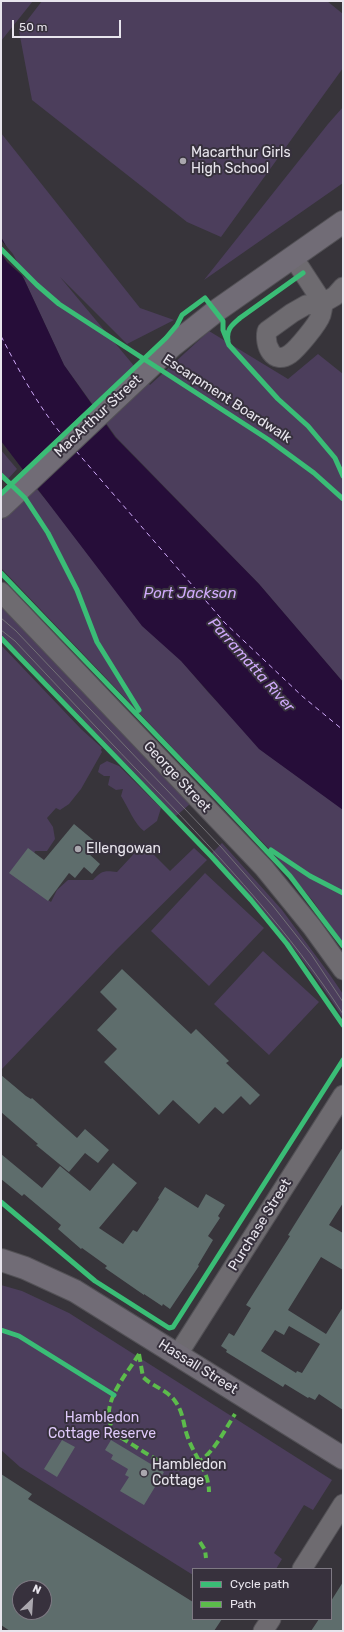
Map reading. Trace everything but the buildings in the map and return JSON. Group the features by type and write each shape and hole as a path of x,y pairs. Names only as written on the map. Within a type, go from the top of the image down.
{"main road":[{"name":"MacArthur Street","path":"1,507 173,345 216,311 343,222"},
{"name":"Hassall Street","path":"1,1260 25,1268 52,1280 98,1304 343,1458"}],"street":[{"path":"293,257 323,302 335,296 343,287"},
{"name":"George Street","path":"1,592 264,868 312,927 343,970"},
{"name":"Purchase Street","path":"178,1354 338,1116 343,1096"},
{"path":"303,1568 343,1504"},
{"path":"263,1631 270,1620"}],"green space":[{"path":"1,1 33,1 1,41"},
{"name":"Macarthur Girls High School","path":"42,1 327,1 343,14 343,68 221,237 187,222 32,100 19,31"},
{"path":"343,107 343,183 204,280 328,124"},
{"path":"1,133 140,308 174,320 127,344 60,277 150,385 209,331 288,379 318,354 343,374 343,682 259,584 116,437 64,365 24,279 1,237"},
{"path":"1,450 17,469 8,479 1,473"},
{"path":"36,488 207,691 265,753 332,801 343,794 343,944 313,901 272,852 1,568 1,521"},
{"path":"1,605 190,804 176,816 1,634"},
{"path":"1,645 81,729 102,748 102,752 81,789 69,804 60,810 56,808 47,818 53,827 55,839 47,851 35,851 31,862 19,878 51,902 57,890 68,880 93,880 103,872 117,872 143,844 170,871 194,848 207,860 116,950 1,1070"},
{"path":"107,761 119,766 161,808 157,821 144,831 135,820 121,796 123,789 116,790 108,785 110,776 104,776 98,772 100,765"},
{"path":"222,843 282,910 330,975 343,994 343,1018 298,954 247,892 212,853"},
{"path":"205,873 264,928 209,986 151,931"},
{"path":"263,951 319,1002 269,1055 214,1004"},
{"name":"Hambledon Cottage Reserve","path":"1,1285 22,1291 69,1313 332,1480 313,1510 304,1505 274,1553 282,1559 277,1568 192,1568 192,1574 20,1467 1,1450"}],"water":[{"name":"Port Jackson","path":"1,237 24,279 64,365 115,437 259,584 343,682 343,810 259,749 181,661 142,626 1,441"}],"pier":[{"path":"1,240 13,254 26,279 7,262 1,253"}],"ferry route":[{"path":"1,336 29,387 44,411 62,435"},
{"path":"76,451 225,623 302,696 343,730"}],"tram line":[{"path":"1,618 16,631 221,847 273,906 311,954 343,1002"},
{"path":"1,630 15,641 182,817 231,871 279,926 301,954 343,1014"}],"marked path":[{"path":"139,1354 114,1394 110,1404 109,1415 111,1425 117,1435 137,1448 170,1467 185,1468 195,1464 211,1451 235,1414"},
{"path":"139,1354 143,1377 168,1394 178,1406 188,1438 207,1478 209,1492"},
{"path":"200,1542 205,1550 206,1558"}],"cycle path":[{"name":"Escarpment Boardwalk","path":"1,249 37,285 59,304 269,440 314,473 343,499"},
{"path":"228,341 228,333 234,323 303,273"},
{"path":"1,494 166,338 177,325 182,315 205,298 223,321 223,330 229,345 278,399 308,426 335,458 343,476"},
{"path":"1,475 25,498 48,533 77,590 97,642 139,710"},
{"path":"1,573 290,876 343,946"},
{"path":"1,638 211,856 251,900 287,944 343,1025"},
{"path":"271,850 310,876 343,893"},
{"path":"1,1202 95,1281 169,1328 173,1327 343,1060"},
{"path":"1,1330 19,1336 114,1395"}],"place":[{"name":"Macarthur Girls High School","path":"183,161"},
{"name":"Ellengowan","path":"78,849"},
{"name":"Hambledon Cottage","path":"144,1473"}],"water label":[{"name":"Parramatta River","path":"251,665"}]}
